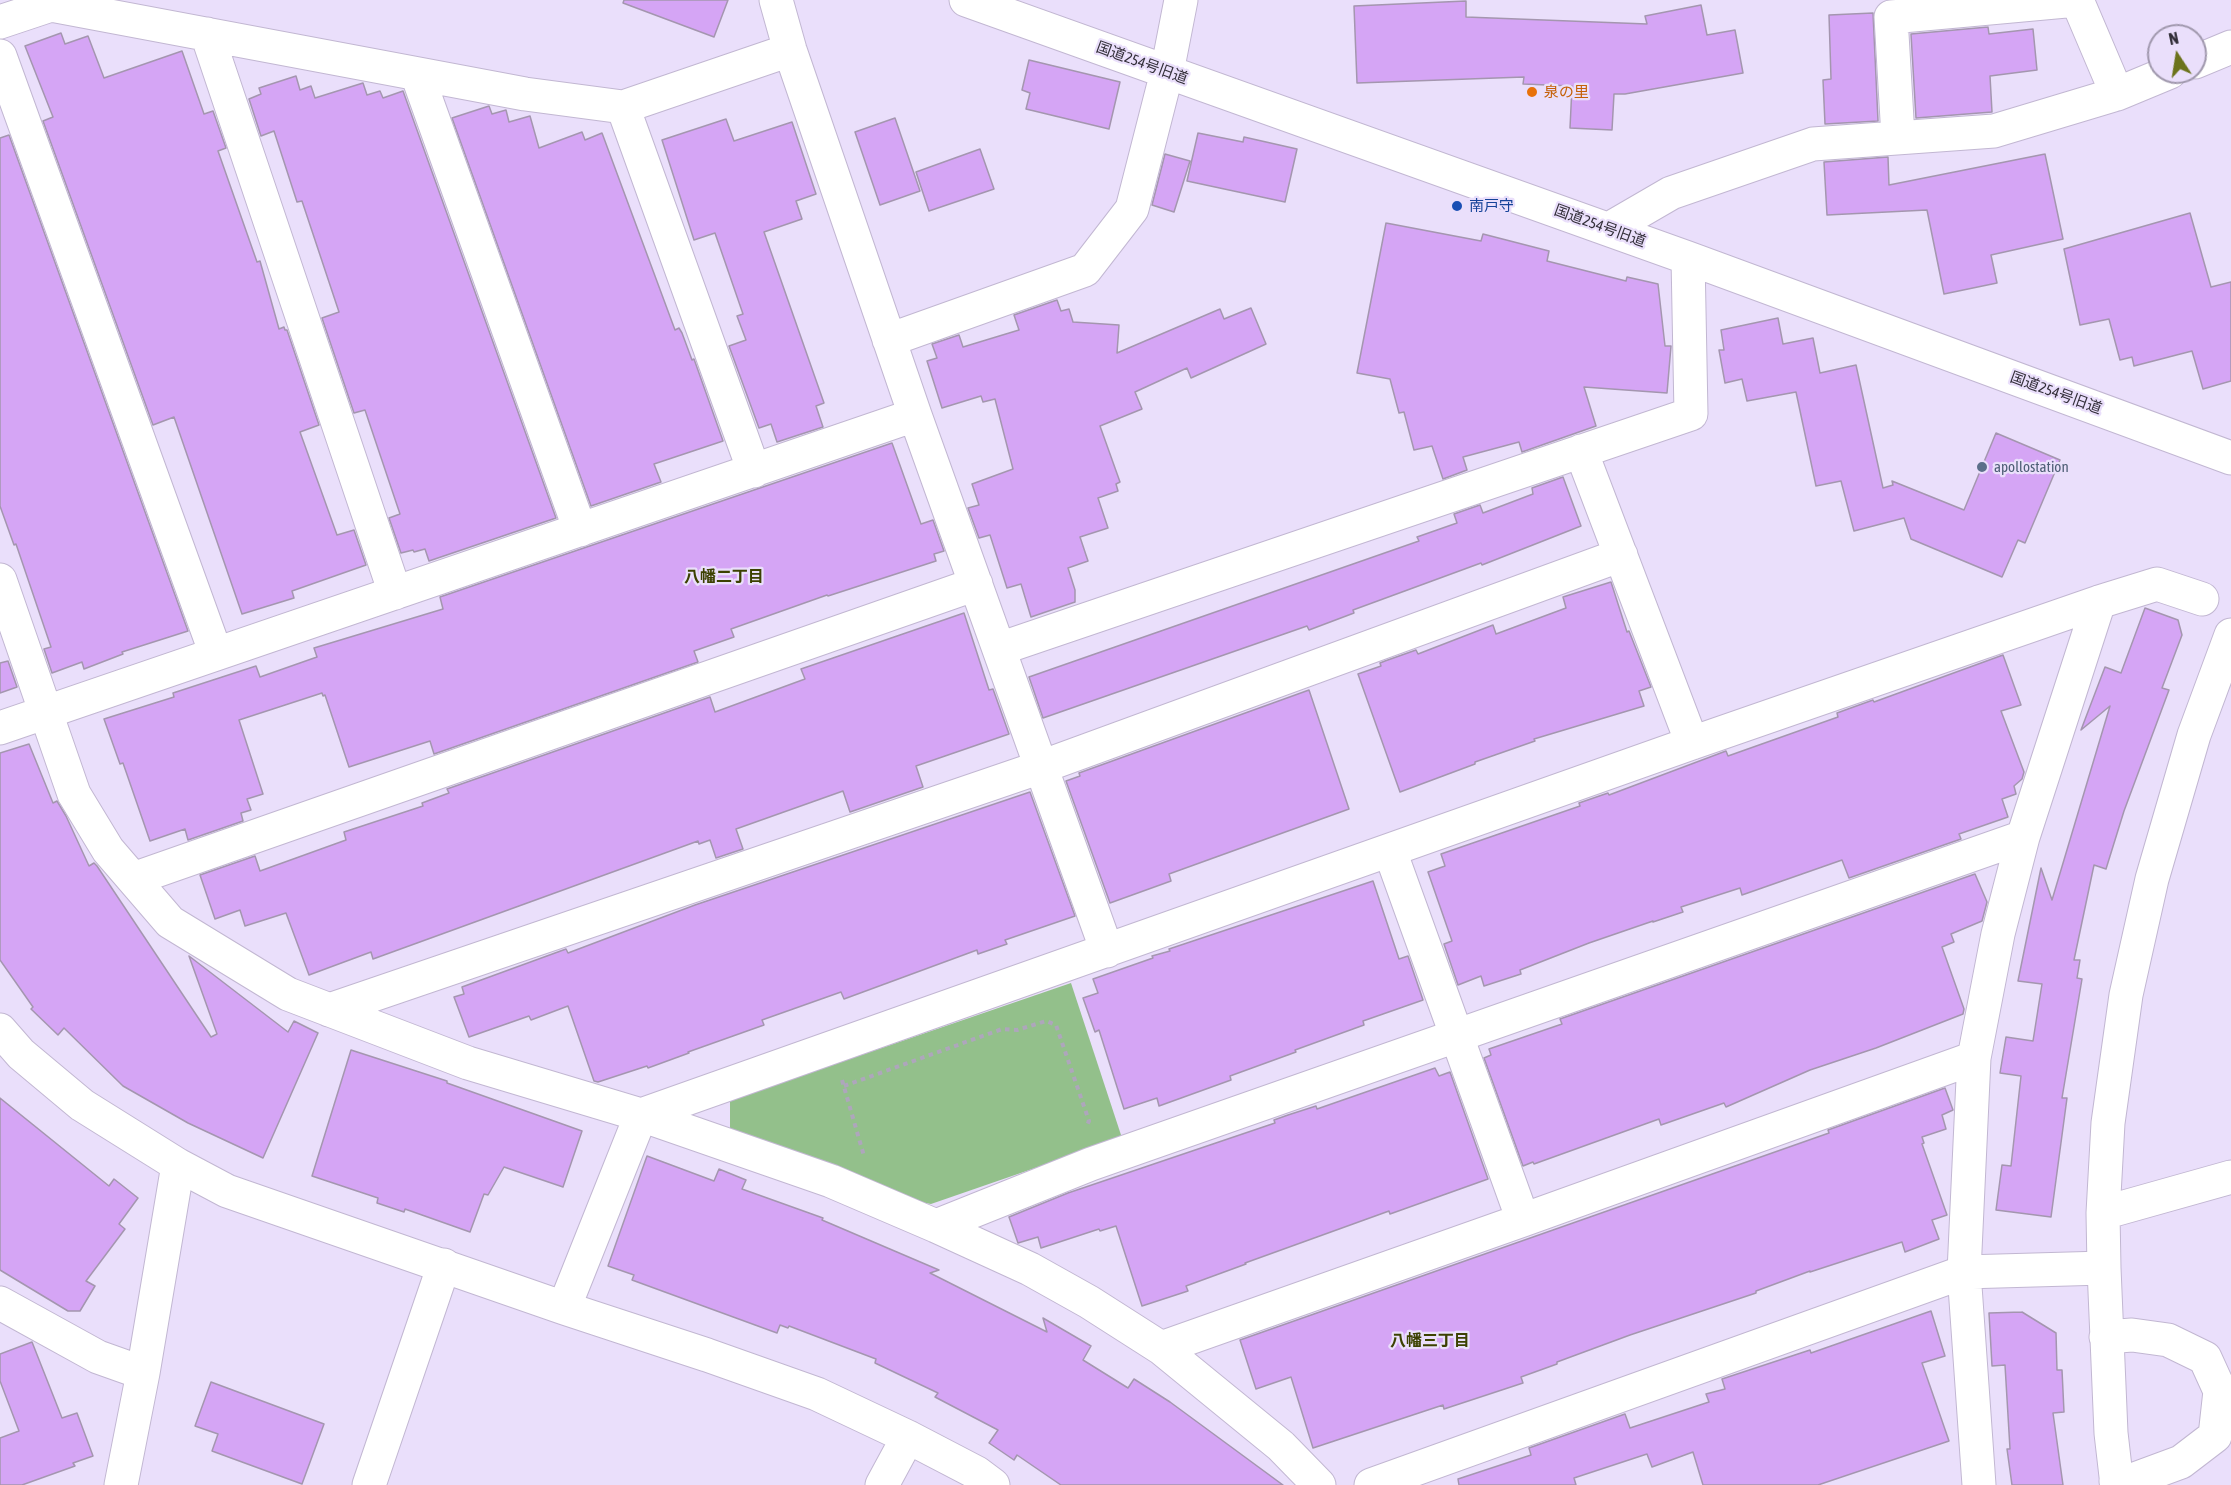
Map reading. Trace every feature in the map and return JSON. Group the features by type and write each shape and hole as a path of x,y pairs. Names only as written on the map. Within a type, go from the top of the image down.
{"street":[{"path":"776,0 790,50 915,415 1107,951"},
{"name":"国道254号旧道","path":"966,0 1609,229 2231,458"},
{"path":"889,340 1084,270 1132,209 1167,72 1181,0"},
{"path":"1898,137 1891,17 2077,0 2116,94"},
{"path":"0,22 51,5 525,94 623,107 790,50"},
{"path":"207,34 395,593"},
{"path":"2207,57 2231,47"},
{"path":"0,56 216,654"},
{"path":"417,74 580,530"},
{"path":"1609,229 1671,193 1813,144 1994,131 2116,94 2147,81"},
{"path":"623,107 754,471"},
{"path":"999,649 1691,414 1688,258"},
{"path":"0,728 915,415"},
{"path":"1581,451 1692,743"},
{"path":"329,1010 1041,767 1621,555"},
{"path":"0,580 74,794 108,850 170,922 288,994 468,1063 641,1115 831,1181 1030,1269 1089,1302 1161,1348 1281,1446 1319,1485"},
{"path":"133,879 976,584"},
{"path":"564,1308 641,1115 1692,743 2099,602 2157,584 2202,599"},
{"path":"1971,1483 1964,1272 1974,1058 1998,934 2023,837 2099,602"},
{"path":"2106,1337 2132,1335 2168,1340 2205,1358 2220,1391 2216,1436 2181,1462 2135,1479 2117,1483 2111,1433 2106,1337 2103,1213 2108,1123 2128,984 2152,879 2194,735 2231,635"},
{"path":"936,1226 1091,1164 2023,837"},
{"path":"1390,851 1523,1220"},
{"path":"0,1030 21,1054 82,1106 226,1191 817,1394 908,1437 977,1473 993,1485"},
{"path":"1161,1348 1974,1058"},
{"path":"121,1485 143,1373 178,1164"},
{"path":"2103,1213 2231,1177"},
{"path":"369,1485 444,1265"},
{"path":"1371,1485 1964,1272 2104,1268"},
{"path":"0,1303 14,1326 143,1373"},
{"path":"882,1485 908,1437"}],"path":[{"path":"844,1086 1002,1029 1017,1030 1046,1021 1056,1025 1089,1121 1085,1129"},
{"path":"829,1048 844,1086 865,1160"}],"green space":[{"path":"1071,983 1122,1138 931,1204 915,1201 730,1129 730,1100"}],"building":[{"path":"624,0 728,0 714,37 623,3"},
{"path":"1466,1 1466,17 1647,24 1645,16 1701,5 1707,35 1735,30 1743,73 1614,94 1612,130 1570,128 1572,86 1523,84 1524,77 1357,83 1354,6"},
{"path":"1873,13 1878,121 1825,124 1823,80 1831,79 1829,15"},
{"path":"1988,27 1989,34 2033,29 2037,70 1990,76 1992,112 1916,118 1911,34"},
{"path":"61,33 65,44 88,36 104,78 182,51 204,114 213,111 226,148 218,151 257,262 260,261 279,329 284,327 287,330 319,425 300,432 337,535 354,530 366,565 292,591 294,598 242,614 174,417 153,425 43,121 53,117 25,46"},
{"path":"1029,60 1120,82 1109,129 1026,109 1030,93 1022,90"},
{"path":"296,76 300,90 311,86 315,98 363,83 367,95 380,91 383,98 403,91 556,518 429,561 425,549 401,553 389,518 400,514 365,410 354,413 322,318 339,312 302,201 297,202 274,131 261,136 249,99 261,94 259,88"},
{"path":"489,106 492,114 506,110 509,122 530,116 539,148 582,132 585,140 602,133 675,330 679,328 692,360 694,359 723,441 654,464 661,482 591,506 452,118"},
{"path":"895,118 920,191 880,205 855,132"},
{"path":"726,119 734,141 792,122 816,194 796,201 802,219 764,232 824,403 816,406 823,427 777,442 771,424 759,428 729,346 746,340 737,316 743,314 715,233 694,240 662,140"},
{"path":"1198,133 1243,142 1244,137 1297,149 1285,202 1187,181"},
{"path":"9,135 188,631 122,652 123,654 84,669 82,662 52,673 44,649 51,647 16,544 14,545 0,506 0,138"},
{"path":"980,149 994,189 929,211 916,172"},
{"path":"1165,154 1190,161 1174,212 1152,205"},
{"path":"2045,154 2063,239 1991,255 1997,283 1944,294 1927,210 1827,215 1824,162 1888,157 1889,185"},
{"path":"2190,213 2211,287 2231,282 2231,381 2203,389 2192,351 2134,366 2132,357 2120,360 2109,319 2080,325 2064,249"},
{"path":"1386,223 1481,241 1483,234 1549,251 1547,261 1626,281 1627,277 1658,284 1665,346 1671,346 1667,393 1584,387 1596,426 1522,452 1519,442 1463,457 1467,470 1443,479 1432,446 1414,450 1404,412 1399,413 1390,379 1357,373"},
{"path":"1057,300 1061,311 1069,309 1073,322 1119,325 1117,353 1220,309 1224,319 1251,308 1266,344 1191,378 1187,368 1135,392 1142,409 1100,426 1120,482 1116,484 1118,491 1098,498 1108,528 1080,537 1088,561 1068,568 1075,590 1075,602 1031,617 1021,584 1007,588 990,535 979,538 968,508 979,505 972,484 1013,469 995,399 983,402 981,396 942,408 927,361 937,358 932,344 959,335 963,347 1019,330 1014,315"},
{"path":"1778,318 1783,344 1813,338 1820,373 1856,365 1883,488 1893,485 1892,481 1964,510 1996,433 2060,460 2025,543 2018,540 2002,577 1911,539 1904,518 1854,531 1841,481 1816,486 1796,392 1747,401 1742,379 1725,383 1719,350 1724,350 1721,330"},
{"path":"892,443 921,524 933,520 944,551 934,554 936,561 827,595 731,629 734,637 694,651 698,662 434,754 430,741 349,767 325,695 323,696 322,693 239,720 263,794 247,799 251,810 241,813 243,821 188,840 185,829 150,841 123,763 120,764 104,719 174,697 173,693 256,666 260,677 317,657 314,648 443,609 440,597"},
{"path":"1563,477 1581,526 1482,565 1481,563 1353,610 1354,613 1309,630 1307,626 1043,718 1029,677 1419,541 1417,537 1457,523 1454,514 1480,505 1483,513 1533,494 1532,488"},
{"path":"1611,582 1627,632 1629,631 1651,687 1639,691 1644,706 1534,739 1535,741 1400,792 1358,674 1381,666 1380,663 1385,661 1416,650 1418,654 1493,625 1496,634 1566,608 1563,597"},
{"path":"2145,608 2178,620 2182,635 2162,688 2169,690 2124,811 2106,869 2094,865 2074,960 2080,960 2077,978 2082,979 2062,1098 2067,1098 2051,1217 1996,1210 2002,1165 2011,1166 2021,1076 2000,1073 2006,1037 2033,1041 2042,984 2018,981 2041,868 2052,900 2110,706 2081,730 2105,667 2121,673"},
{"path":"964,613 989,690 993,689 1009,734 916,766 923,787 850,812 843,791 736,829 743,849 716,858 710,840 699,844 698,841 373,959 371,952 309,975 286,913 245,926 240,910 215,919 200,875 255,856 260,871 346,840 344,832 423,806 422,803 449,793 447,789 710,697 715,712 805,679 801,669"},
{"path":"2003,655 2021,705 2001,711 2024,772 2022,779 2014,786 2016,794 2002,799 2008,817 1959,834 1961,839 1849,878 1842,860 1742,895 1740,888 1681,907 1683,912 1589,943 1520,970 1521,974 1484,986 1481,976 1458,985 1444,944 1452,941 1428,872 1445,866 1441,854 1580,806 1579,803 1608,793 1609,795 1726,751 1728,756 1838,717 1837,713 1873,700 1874,702"},
{"path":"8,661 17,687 0,693 0,663"},
{"path":"1309,690 1349,809 1169,874 1171,881 1110,903 1066,781 1080,776 1079,773"},
{"path":"29,744 53,803 57,801 66,816 89,866 94,863 97,866 211,1037 217,1034 189,956 288,1032 294,1021 318,1033 263,1158 188,1123 123,1086 64,1028 58,1035 31,1009 33,1007 0,960 0,753"},
{"path":"1030,792 1075,916 1005,940 1007,944 978,954 977,950 844,999 841,992 762,1020 764,1025 689,1053 648,1068 647,1066 598,1082 594,1081 568,1006 531,1020 529,1016 469,1037 454,997 464,994 462,987 566,949 568,953 695,905"},
{"path":"1975,874 1987,902 1982,921 1951,934 1954,942 1942,947 1964,1009 1963,1014 1876,1048 1810,1070 1726,1107 1724,1103 1661,1125 1659,1119 1523,1166 1484,1058 1491,1055 1489,1049 1562,1024 1560,1019"},
{"path":"1373,881 1399,959 1408,956 1423,1000 1363,1021 1364,1025 1230,1076 1231,1080 1159,1106 1157,1098 1124,1109 1099,1030 1095,1032 1083,998 1098,993 1093,979 1153,958 1152,956 1170,951 1169,949"},
{"path":"351,1050 447,1081 447,1083 582,1131 563,1187 504,1167 488,1195 484,1194 470,1232 405,1209 404,1212 377,1203 378,1198 312,1176"},
{"path":"1435,1068 1439,1076 1450,1072 1488,1179 1390,1214 1389,1211 1245,1263 1186,1286 1188,1291 1142,1306 1116,1226 1100,1231 1099,1229 1041,1248 1038,1237 1018,1243 1009,1217 1068,1193 1275,1123 1274,1120 1288,1115 1316,1106 1317,1109"},
{"path":"1945,1088 1953,1110 1942,1115 1946,1129 1922,1137 1924,1143 1922,1144 1947,1215 1932,1220 1939,1239 1905,1252 1902,1242 1810,1271 1756,1291 1756,1293 1557,1362 1557,1364 1521,1377 1523,1383 1444,1409 1443,1405 1313,1448 1291,1377 1256,1389 1240,1340 1829,1133 1828,1130"},
{"path":"0,1098 109,1186 114,1179 138,1198 119,1224 125,1229 86,1281 95,1286 80,1311 68,1311 0,1270"},
{"path":"647,1156 714,1181 719,1169 746,1180 742,1189 823,1218 822,1220 939,1270 930,1273 1047,1332 1043,1318 1091,1346 1083,1360 1128,1388 1134,1379 1170,1402 1283,1485 1061,1485 1017,1455 1014,1460 989,1443 998,1430 935,1397 938,1393 875,1363 876,1359 789,1326 788,1328 780,1325 777,1333 632,1280 634,1275 608,1266"},
{"path":"1931,1311 1945,1356 1922,1363 1949,1441 1818,1485 1703,1485 1693,1452 1652,1467 1647,1454 1574,1478 1576,1485 1459,1485 1458,1479 1531,1455 1529,1448 1625,1414 1630,1428 1709,1402 1706,1394 1725,1389 1722,1379 1810,1350 1811,1353"},
{"path":"2022,1312 2056,1333 2057,1370 2062,1370 2064,1412 2053,1413 2063,1485 2012,1485 2007,1449 2010,1449 2005,1365 1992,1366 1989,1313"},
{"path":"32,1342 62,1418 77,1413 93,1456 73,1463 75,1466 22,1485 0,1485 0,1438 19,1431 0,1381 0,1354"},
{"path":"211,1382 324,1424 302,1484 212,1451 218,1434 195,1426"}],"place":[{"name":"泉の里","path":"1532,92"},
{"name":"南戸守","path":"1457,206"},
{"name":"apollostation","path":"1982,467"}],"district":[{"name":"八幡二丁目","path":"724,577"},
{"name":"八幡三丁目","path":"1430,1341"}]}
